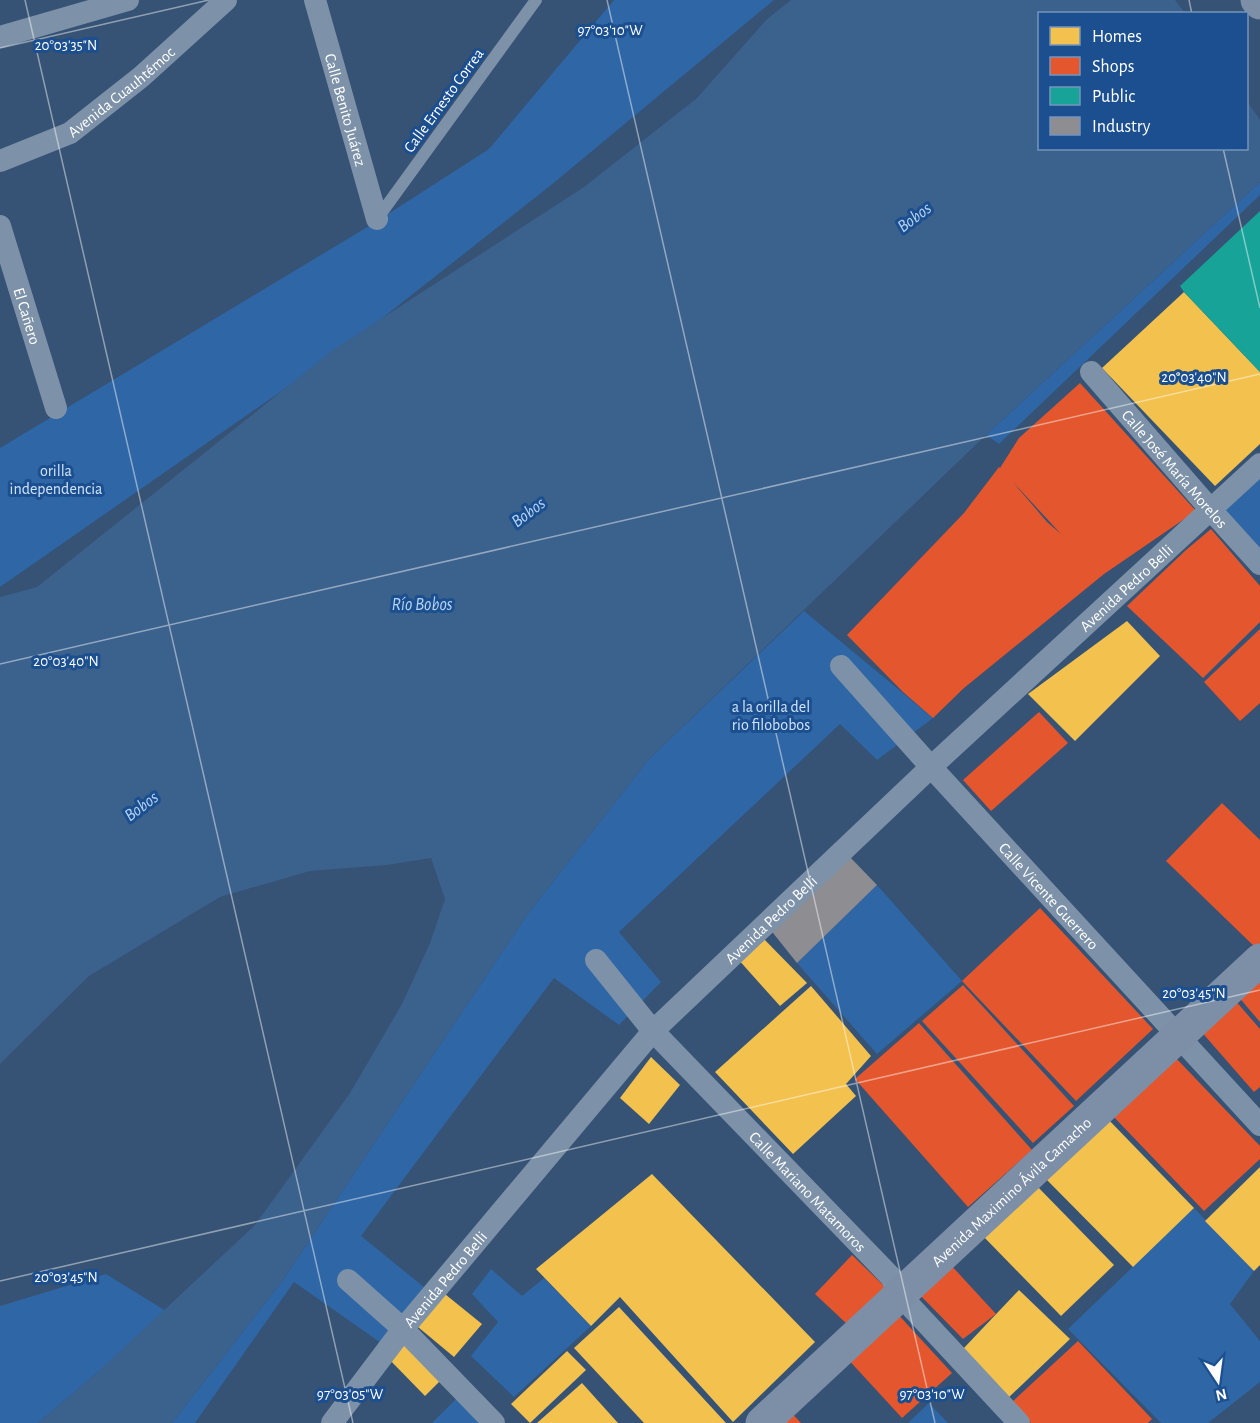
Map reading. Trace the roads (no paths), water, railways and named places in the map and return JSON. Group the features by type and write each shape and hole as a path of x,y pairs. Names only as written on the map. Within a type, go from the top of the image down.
{"main road":[{"name":"Avenida Maximino Ávila Camacho","path":"762,1423 1260,960"}],"street":[{"path":"0,37 128,0"},
{"name":"Avenida Cuauhtémoc","path":"0,161 70,133 141,77 226,0"},
{"name":"Calle Benito Juárez","path":"315,0 377,219"},
{"name":"El Cañero","path":"0,226 56,408"},
{"name":"Calle José María Morelos","path":"1091,372 1260,564"},
{"name":"Avenida Pedro Belli","path":"332,1423 403,1329 652,1031 931,767 1260,464"},
{"name":"Calle Vicente Guerrero","path":"841,666 1260,1125"},
{"name":"Calle Mariano Matamoros","path":"596,960 652,1031 891,1277 900,1295 1019,1423"},
{"path":"348,1280 403,1329 494,1423"}],"lane":[{"name":"Calle Ernesto Correa","path":"377,219 536,0"}],"water":[{"name":"Río Bobos","path":"791,0 1260,0 1260,182 986,435 649,759 527,915 283,1280 172,1423 38,1423 99,1371 255,1225 350,1093 402,1004 430,943 445,899 431,858 387,865 310,871 220,897 89,976 0,1064 0,597 37,587 333,350 584,187 697,98 767,19"}],"water label":[{"name":"Bobos","path":"914,217"},
{"name":"Bobos","path":"528,512"},
{"name":"Bobos","path":"141,806"}],"park label":[{"name":"orilla independencia","path":"56,479"},
{"name":"a la orilla del rio filobobos","path":"771,715"}]}
